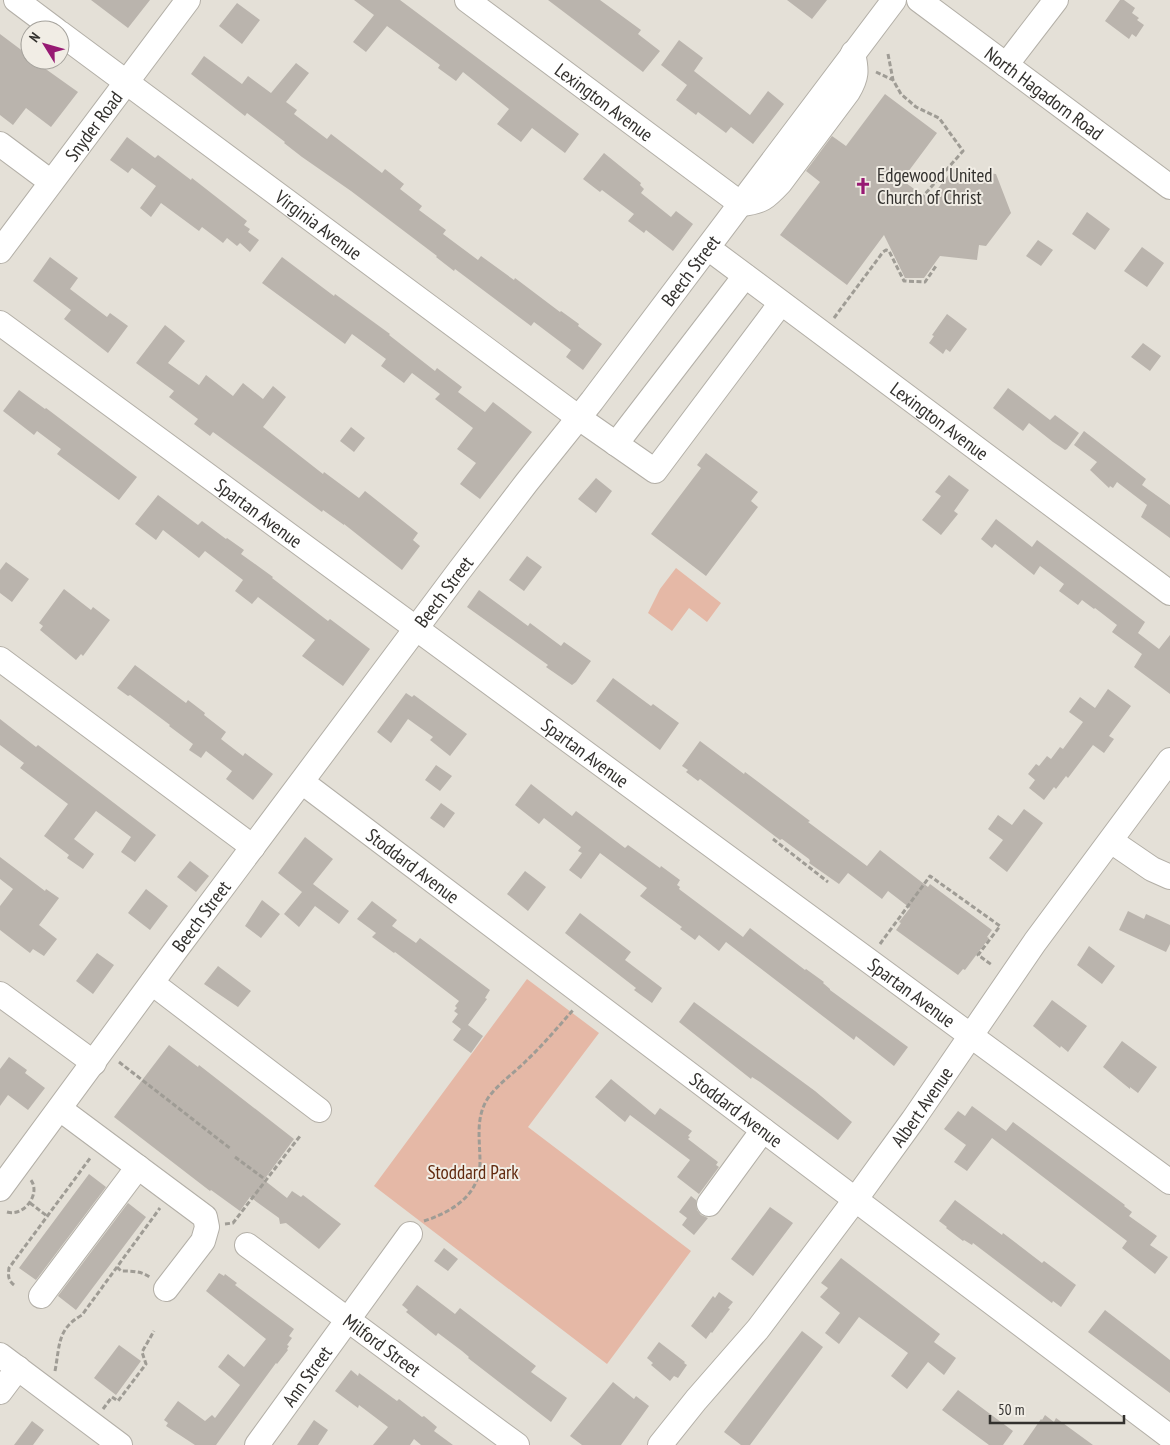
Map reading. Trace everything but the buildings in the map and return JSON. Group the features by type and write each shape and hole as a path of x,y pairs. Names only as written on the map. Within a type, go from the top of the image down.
{"street":[{"path":"16,0 43,20"},
{"name":"Snyder Road","path":"0,251 188,0"},
{"name":"Lexington Avenue","path":"467,0 741,204"},
{"name":"Beech Street","path":"0,1189 527,482 579,418 894,0"},
{"name":"North Hagadorn Road","path":"919,0 1170,187"},
{"path":"1006,65 1056,0"},
{"name":"Virginia Avenue","path":"70,40 579,418 655,472 781,303"},
{"path":"0,144 51,182"},
{"name":"Lexington Avenue","path":"708,248 1170,593"},
{"path":"616,444 745,276"},
{"name":"Spartan Avenue","path":"0,324 1170,1182"},
{"path":"0,658 254,847"},
{"name":"Albert Avenue","path":"660,1445 758,1328 855,1200 913,1120 1035,942 1170,760"},
{"name":"Stoddard Avenue","path":"302,782 1170,1438"},
{"path":"1111,841 1152,869 1170,877"},
{"path":"152,983 319,1110"},
{"path":"0,994 94,1063"},
{"path":"60,1109 205,1217 207,1227 203,1241 166,1289"},
{"path":"709,1204 763,1130"},
{"path":"41,1296 138,1167"},
{"name":"Ann Street","path":"257,1445 410,1234"},
{"name":"Milford Street","path":"247,1245 517,1445"},
{"path":"0,1392 9,1361 120,1445"}],"path":[{"path":"888,54 893,80 901,94 916,107 939,118 963,151 917,203 911,204"},
{"path":"874,71 893,80"},
{"path":"832,320 886,250 889,251 904,281 925,282 936,266"},
{"path":"773,839 828,882"},
{"path":"879,945 930,876 1000,926 978,955 992,965"},
{"path":"410,1234 408,1229 453,1209 469,1195 476,1180 480,1164 479,1125 482,1110 488,1098 546,1042 583,995"},
{"path":"118,1062 231,1149"},
{"path":"207,1227 233,1223 300,1136"},
{"path":"14,1285 8,1275 9,1268 102,1141"},
{"path":"235,1156 266,1180"},
{"path":"7,1212 20,1211 30,1203 34,1194 34,1185 15,1170"},
{"path":"55,1372 63,1332 70,1322 82,1315 172,1192"},
{"path":"30,1203 47,1216"},
{"path":"117,1267 121,1271 135,1271 146,1274 166,1289"},
{"path":"101,1411 112,1397 118,1401 146,1364 142,1352 154,1331"}],"green space":[{"path":"676,568 721,603 707,622 689,608 672,631 648,613 660,589"},
{"name":"Stoddard Park","path":"527,979 599,1033 528,1127 691,1251 607,1364 374,1186"}],"place":[{"name":"Edgewood United Church of Christ","path":"863,186"}]}
